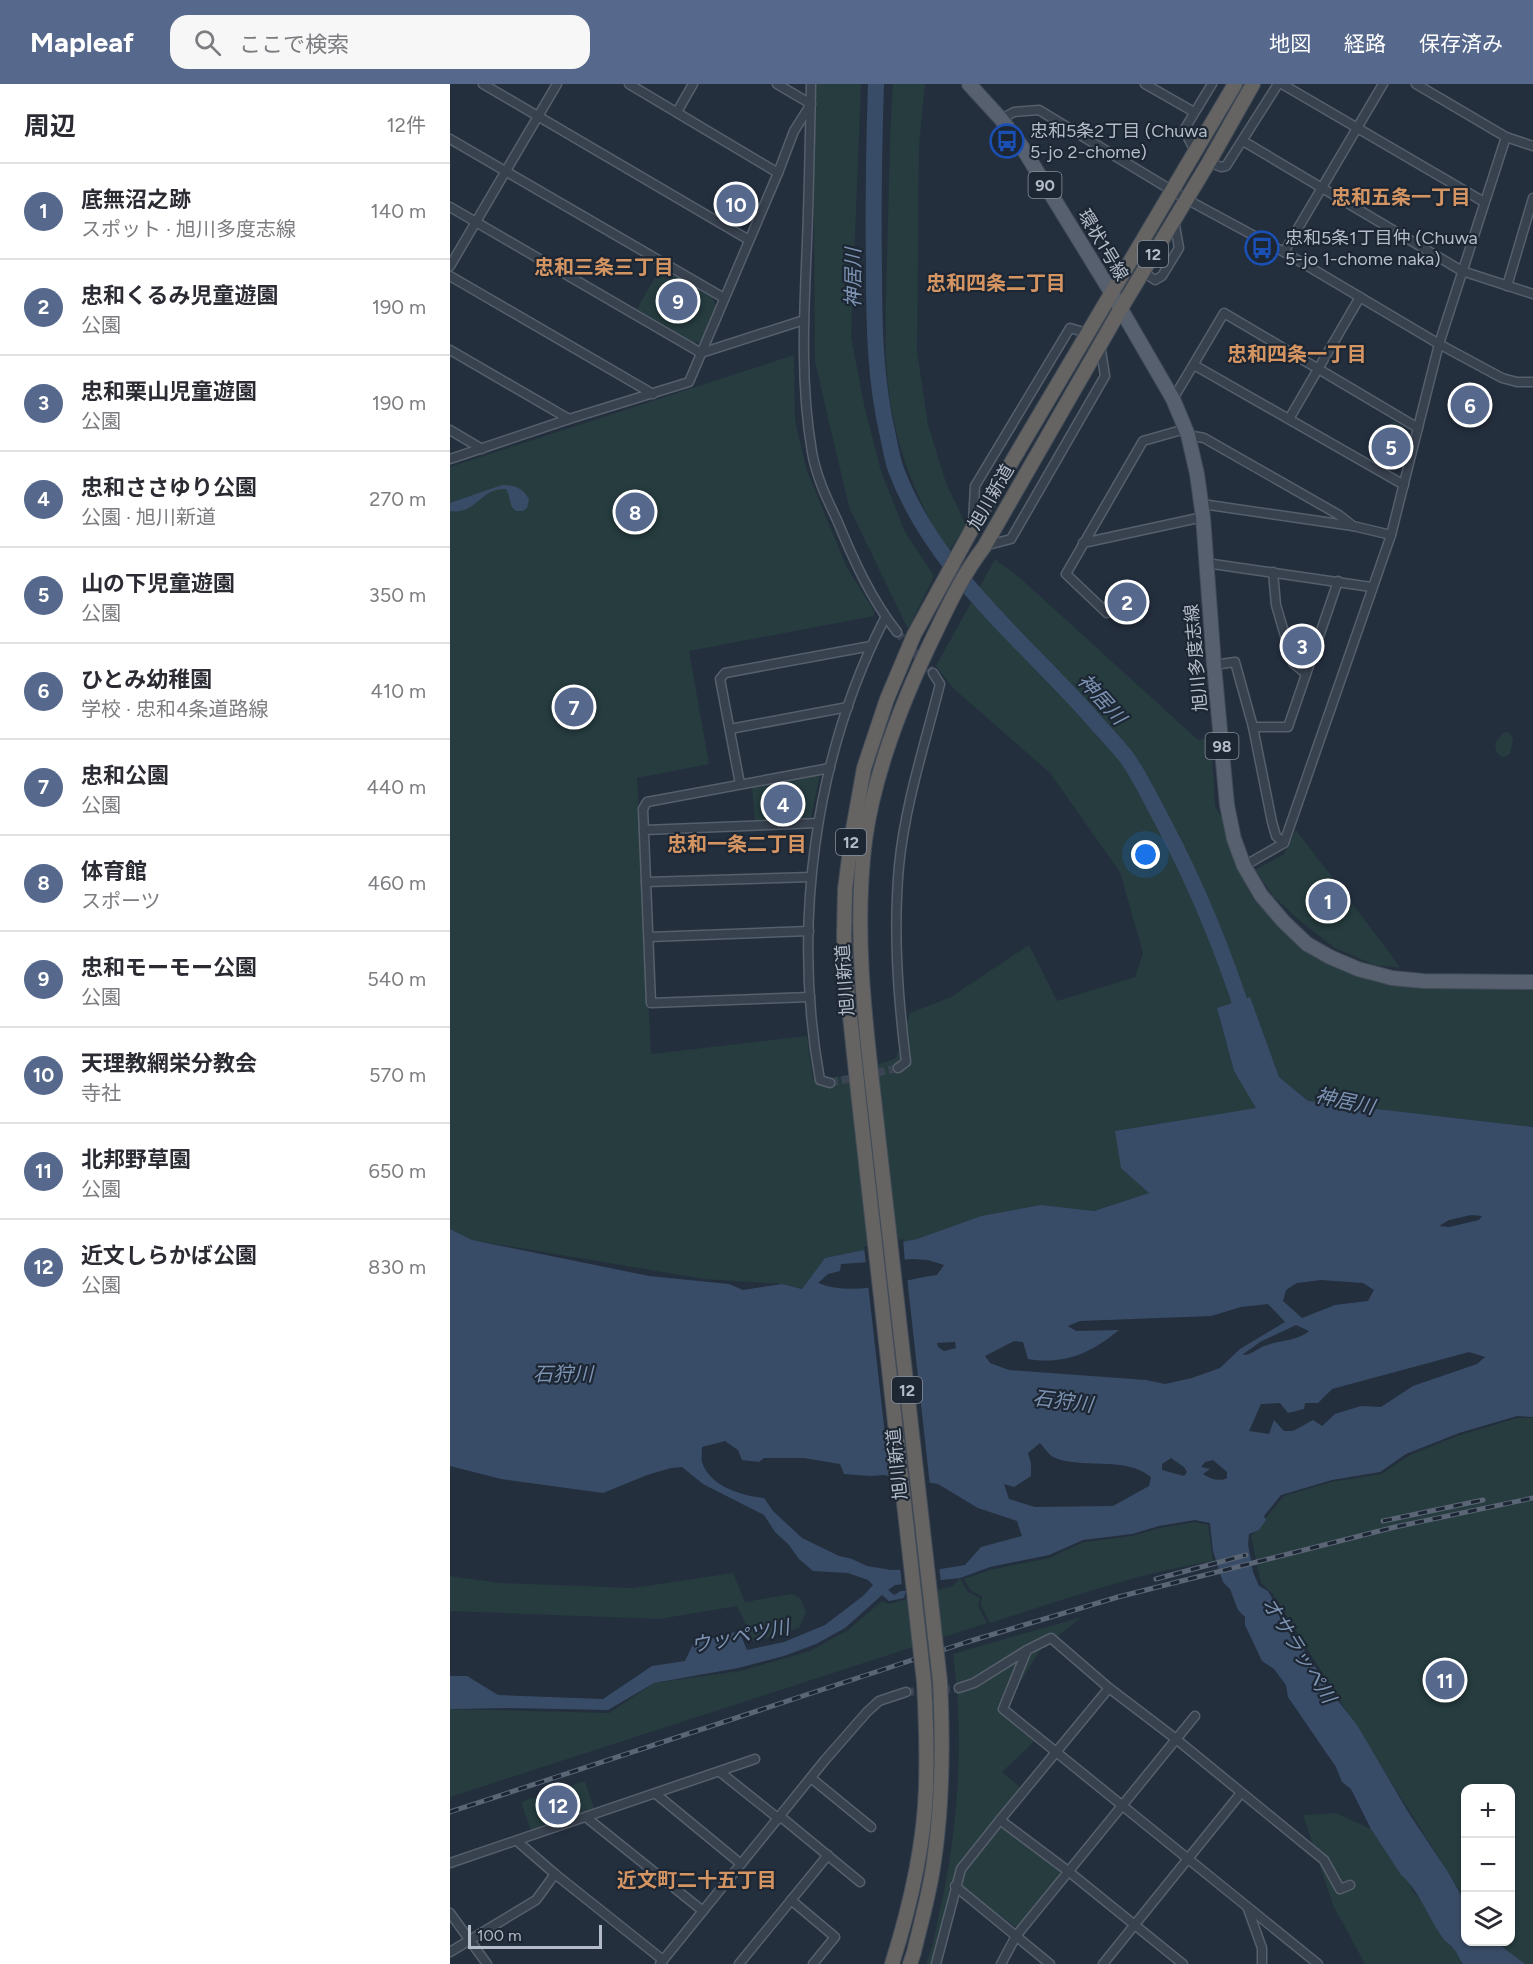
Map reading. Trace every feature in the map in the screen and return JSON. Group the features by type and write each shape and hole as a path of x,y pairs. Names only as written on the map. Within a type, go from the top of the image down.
{"highway":[{"name":"旭川新道","path":"892,1964 912,1895 920,1846 926,1790 927,1739 924,1682 847,988 844,937 845,889 864,768 887,699 914,635 934,597 1235,84"},
{"name":"旭川新道","path":"910,1964 922,1919 935,1852 942,1786 943,1738 940,1681 864,1007 860,935 865,840 881,767 915,677 946,611 1253,84"}],"main road":[{"name":"環状1号線","path":"975,86 1022,147 1120,310"},
{"name":"旭川多度志線","path":"1120,310 1173,399 1187,432 1203,511 1227,806 1234,839 1244,866 1261,895 1307,944 1358,969 1392,978 1423,981 1533,982"}],"street":[{"path":"483,84 749,240"},
{"path":"450,266 557,84"},
{"path":"629,84 778,172"},
{"path":"677,112 693,84"},
{"path":"777,84 811,104"},
{"path":"811,84 804,320 806,397 812,454 822,486 850,552 885,618 897,632"},
{"path":"1145,84 1194,112"},
{"path":"1195,151 1184,130 1212,84"},
{"path":"1209,162 1221,167 1226,166 1280,84 1484,202"},
{"path":"1284,252 1383,84"},
{"path":"1416,84 1506,137 1533,146"},
{"path":"450,459 568,419 689,382 794,131 811,104"},
{"path":"1000,119 1014,112 1039,110 1186,199 1284,252 1439,344 1502,378 1517,382 1533,382"},
{"path":"1244,866 1284,843 1371,587 1391,535 1439,344 1506,137"},
{"path":"450,139 724,298"},
{"path":"1243,141 1462,271 1533,294"},
{"path":"1507,286 1533,198"},
{"path":"450,207 701,353 804,320"},
{"path":"450,276 653,394"},
{"path":"1289,419 1360,297"},
{"path":"1173,399 1224,313 1418,428"},
{"path":"984,547 1011,539 1106,376 1100,344"},
{"path":"450,350 568,419"},
{"path":"1194,365 1404,485"},
{"path":"450,430 483,449"},
{"path":"1107,613 1066,574 1143,441 1187,432 1204,438 1339,515 1353,526"},
{"path":"1083,543 1203,511 1353,526 1391,535"},
{"path":"1206,563 1371,587"},
{"path":"1273,572 1276,605 1293,663 1306,674"},
{"path":"1253,727 1288,727 1338,581"},
{"path":"830,1083 820,1080 810,997 811,877 818,823 830,768 848,707 871,646 885,618"},
{"path":"740,784 720,679 725,673 871,646"},
{"path":"1214,665 1235,662 1253,727 1272,822 1276,836 1284,843"},
{"path":"897,1068 906,1062 899,1008 896,937 899,866 908,806 940,684 933,673"},
{"path":"730,729 848,707"},
{"path":"810,997 651,1003 643,809 647,802 830,768"},
{"path":"644,830 818,823"},
{"path":"646,882 811,877"},
{"path":"649,937 809,931"},
{"path":"959,1688 974,1683 1051,1638 1324,1860 1340,1889 1350,1885"},
{"path":"1027,1650 1003,1709 1318,1964"},
{"path":"936,1964 961,1869 999,1820 1110,1688"},
{"path":"517,1841 661,1962 867,1712 879,1701 906,1692"},
{"path":"1001,1964 1017,1936 1195,1716"},
{"path":"450,1863 755,1759"},
{"path":"720,1772 860,1882"},
{"path":"812,1778 871,1827"},
{"path":"1103,1964 1241,1793"},
{"path":"656,1794 741,1864"},
{"path":"587,1818 703,1911"},
{"path":"999,1820 1068,1871 1183,1964"},
{"path":"739,1964 828,1855"},
{"path":"450,1953 536,1900 555,1875"},
{"path":"955,1886 1050,1964"},
{"path":"791,1900 835,1937 813,1964"},
{"path":"1246,1906 1262,1948 1262,1964"},
{"path":"450,1913 487,1964"}],"green space":[{"path":"813,84 861,84 851,337 865,409 881,471 905,532 934,576 908,629 849,507 815,362"},
{"path":"893,84 925,84 919,145 917,351 928,425 946,483 966,525 947,554 928,517 905,460 894,421 888,383 886,311"},
{"path":"661,267 712,297 716,306 701,342 694,343 637,309"},
{"path":"794,355 795,420 806,468 846,566 874,611 874,616 689,651 709,764 637,778 651,1054 807,1036 813,1079 847,1076 896,1058 910,1013 951,997 1029,945 1057,1001 1135,977 1143,953 1120,872 1050,773 953,688 936,666 995,559 1019,577 1198,740 1211,738 1215,806 1234,839 1244,866 1307,944 1392,978 1533,982 1533,1127 1308,1101 1279,1077 1249,997 1217,1009 1234,1071 1257,1108 1115,1131 1149,1193 1093,1211 1041,1205 981,1216 917,1239 825,1258 803,1289 782,1284 704,1279 472,1240 450,1229 450,467"},
{"path":"1393,421 1403,426 1406,435 1399,462 1388,467 1372,458"},
{"path":"1126,596 1144,611 1123,616 1114,609"},
{"path":"1287,627 1316,632 1306,660 1297,660"},
{"path":"1504,732 1510,733 1513,739 1510,754 1504,757 1497,752 1495,743"},
{"path":"820,774 810,821 755,822 752,787"},
{"path":"1296,830 1400,968 1374,965 1335,948 1274,897 1255,870 1284,854"},
{"path":"1517,1418 1533,1418 1533,1964 1502,1964 1491,1946 1515,1946 1515,1784 1461,1784 1461,1893 1272,1593 1261,1583 1251,1536 1284,1496 1331,1482 1381,1474 1410,1455 1457,1436"},
{"path":"1195,1522 1208,1525 1213,1561 1128,1580 990,1623 981,1605 982,1596 970,1590 964,1579 990,1570 1049,1558 1084,1542 1132,1536"},
{"path":"733,1573 745,1602 792,1594 800,1598 806,1612 799,1628 754,1642 737,1606 659,1619 450,1611 450,1576 499,1583 633,1588"},
{"path":"960,1578 968,1592 980,1598 978,1606 987,1623 450,1797 450,1709 609,1713 654,1683 740,1671 810,1651 848,1630 882,1601 889,1604 953,1586"},
{"path":"1082,1617 1040,1650 1023,1678 998,1709 1035,1741 1002,1772 1021,1788 995,1819 1062,1871 1017,1928 953,1881 934,1964 926,1964 946,1883 958,1785 959,1719 953,1654"},
{"path":"585,1781 594,1809 531,1830 521,1802"},
{"path":"1336,1813 1371,1829 1401,1875 1424,1903 1444,1940 1452,1946 1463,1964 1365,1964 1333,1905 1303,1815"}],"water":[{"path":"502,485 521,490 529,500 527,508 523,511 516,511 506,489 490,492 466,509 450,511 450,503"},
{"name":"石狩川","path":"1250,997 1279,1077 1308,1101 1533,1127 1533,1417 1517,1416 1459,1433 1406,1454 1380,1472 1332,1480 1281,1495 1264,1516 1266,1520 1259,1530 1249,1534 1248,1544 1253,1572 1259,1586 1268,1591 1277,1607 1287,1618 1295,1635 1331,1692 1357,1725 1461,1895 1461,1946 1502,1946 1525,1964 1463,1964 1444,1939 1419,1897 1401,1875 1371,1829 1351,1789 1342,1782 1336,1767 1288,1697 1286,1685 1274,1669 1262,1661 1245,1625 1245,1617 1238,1610 1230,1589 1223,1582 1213,1551 1210,1523 1195,1520 1159,1526 1132,1534 1083,1540 1049,1555 990,1567 960,1578 895,1585 888,1590 894,1595 906,1591 904,1598 889,1601 882,1595 845,1628 816,1644 784,1656 738,1668 654,1683 608,1710 450,1709 450,1676 467,1676 498,1695 603,1699 652,1666 685,1661 693,1644 739,1631 747,1650 784,1642 825,1625 863,1596 873,1585 868,1580 848,1573 813,1571 775,1532 764,1515 703,1484 682,1467 647,1475 603,1493 501,1479 450,1466 450,1229 472,1240 649,1276 729,1284 743,1290 782,1284 802,1289 825,1258 917,1239 981,1216 1041,1205 1094,1211 1149,1193 1121,1168 1115,1131 1256,1108 1234,1071 1217,1008","holes":["1471,1215 1482,1216 1479,1220 1449,1227 1439,1226 1449,1220","913,1259 928,1260 944,1265 937,1275 877,1286 847,1289 818,1283 828,1274 840,1271 841,1264","1321,1280 1363,1283 1374,1290 1368,1301 1335,1305 1302,1318 1283,1301 1286,1290 1297,1283","1268,1304 1285,1322 1240,1349 1220,1368 1165,1384 1146,1380 1009,1370 990,1363 985,1356 1014,1341 1023,1342 1028,1359 1066,1359 1088,1351 1119,1330 1076,1331 1068,1326 1080,1321 1211,1316 1241,1307","1296,1325 1309,1331 1293,1339 1269,1344 1242,1355 1260,1342","955,1342 956,1348 944,1351 938,1347 937,1343","1469,1352 1485,1357 1477,1364 1413,1386 1381,1407 1361,1406 1335,1414 1322,1426 1313,1420 1293,1431 1284,1431 1274,1420 1269,1434 1249,1431 1261,1404 1280,1403 1288,1413 1304,1409 1305,1403 1318,1403 1332,1389","725,1441 738,1450 742,1460 759,1462 764,1458 804,1458 840,1464 844,1474 883,1475 938,1484 978,1508 1017,1521 1022,1536 981,1547 965,1565 941,1569 891,1570 867,1566 839,1556 802,1538 773,1511 764,1498 746,1495 719,1483 706,1470 702,1462 702,1447","1040,1443 1051,1456 1064,1461 1128,1466 1151,1477 1149,1486 1113,1506 1035,1507 1009,1499 1004,1484 1014,1487 1031,1476 1028,1453","1171,1458 1187,1472 1184,1476 1162,1470 1162,1464","1213,1460 1227,1472 1227,1478 1221,1480 1209,1477 1203,1474 1210,1469 1201,1467 1205,1462"]}],"pier":[{"path":"903,1239 905,1263 866,1265 864,1247"},
{"path":"907,1277 930,1486 890,1479 868,1284"},
{"path":"900,1566 939,1566 941,1583 902,1587"}],"waterway":[{"name":"神居川","path":"876,84 875,332 880,395 895,467 911,504 955,570 981,601 1092,718 1132,766 1146,789 1198,895 1229,970 1246,1021"}],"tunnel":[{"path":"897,632 933,673"},
{"path":"830,1083 898,1068"},
{"path":"906,1692 959,1688"}],"railway":[{"path":"450,1812 967,1642 1118,1597 1395,1527 1533,1498"},
{"path":"1383,1521 1483,1500"},
{"path":"1156,1579 1246,1555"}],"place":[{"name":"忠和5条2丁目 (Chuwa 5-jo 2-chome)","path":"1007,141"},
{"name":"天理教網栄分教会","path":"736,204"},
{"name":"忠和5条1丁目仲 (Chuwa 5-jo 1-chome naka)","path":"1262,248"},
{"name":"忠和モーモー公園","path":"678,301"},
{"name":"ひとみ幼稚園","path":"1470,405"},
{"name":"山の下児童遊園","path":"1391,447"},
{"name":"体育館","path":"635,512"},
{"name":"忠和くるみ児童遊園","path":"1127,602"},
{"name":"忠和栗山児童遊園","path":"1302,646"},
{"name":"忠和公園","path":"574,707"},
{"name":"忠和ささゆり公園","path":"783,804"},
{"name":"底無沼之跡","path":"1328,901"},
{"name":"北邦野草園","path":"1445,1680"},
{"name":"近文しらかば公園","path":"558,1805"}],"district":[{"name":"忠和五条一丁目","path":"1401,197"},
{"name":"忠和三条三丁目","path":"604,267"},
{"name":"忠和四条二丁目","path":"996,283"},
{"name":"忠和四条一丁目","path":"1297,354"},
{"name":"忠和一条二丁目","path":"737,844"},
{"name":"近文町二十五丁目","path":"697,1880"}],"water label":[{"name":"ウッペツ川","path":"740,1636"},
{"name":"オサラッペ川","path":"1299,1650"}]}
